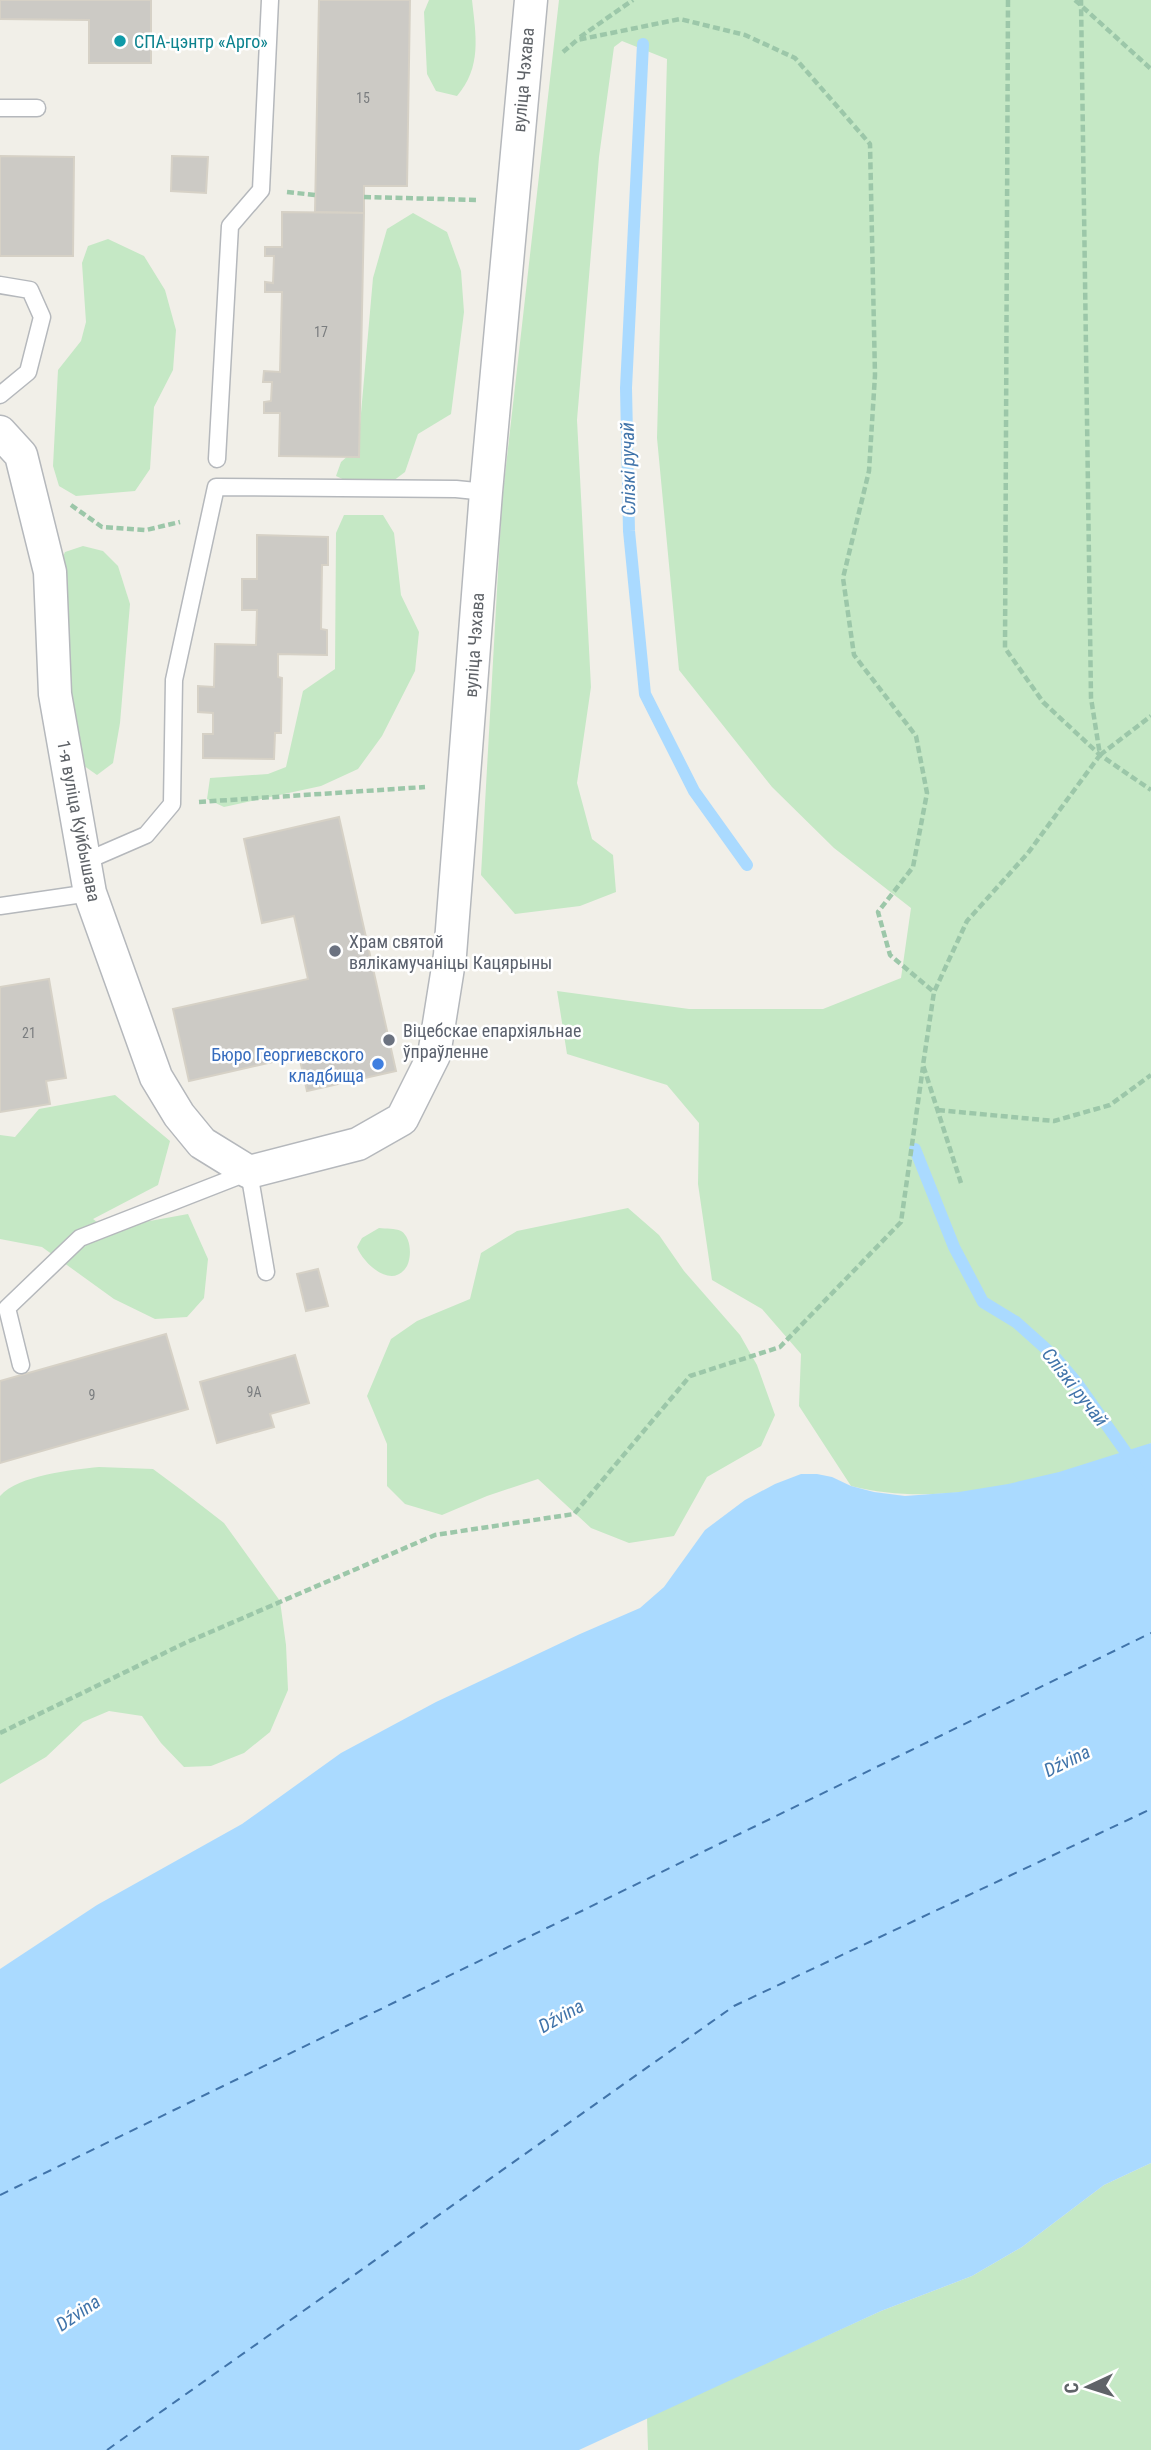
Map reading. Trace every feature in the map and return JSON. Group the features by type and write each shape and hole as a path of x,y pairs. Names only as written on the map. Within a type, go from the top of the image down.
{"street":[{"name":"вуліца Чэхава","path":"249,1172 358,1144 402,1119 434,1055 450,956 486,492 531,0"},
{"name":"1-я вуліца Куйбышава","path":"0,432 21,455 50,572 55,694 90,892 156,1077 179,1115 202,1143 249,1172"}],"lane":[{"path":"217,459 230,226 261,190 270,0"},
{"path":"0,108 37,108"},
{"path":"0,285 30,290 42,317 27,372 0,395"},
{"path":"86,861 146,835 172,804 174,680 216,487 456,489 486,492"},
{"path":"0,906 90,892"},
{"path":"21,1365 7,1308 80,1238 249,1172 266,1272"}],"path":[{"path":"558,55 633,0"},
{"path":"1008,0 1005,648 1043,702 1100,755 1151,790"},
{"path":"1074,0 1081,3 1151,69"},
{"path":"1081,3 1091,698 1100,755"},
{"path":"577,40 680,19 745,35 795,58 870,144 876,375 869,471 843,578 855,655 915,736 927,793 913,867 878,912 890,954 934,992"},
{"path":"364,197 481,200"},
{"path":"67,502 102,527 146,530 209,515"},
{"path":"0,1733 185,1643 435,1535 574,1514 690,1376 780,1347 901,1222 934,992 967,921 1028,853 1100,755 1151,716"},
{"path":"172,804 425,787 426,774"},
{"path":"923,1065 961,1183"},
{"path":"938,1110 1054,1121 1110,1105 1151,1074"}],"green space":[{"path":"429,0 472,0 476,39 474,62 465,85 457,96 436,91 427,74 424,12"},
{"path":"559,0 1151,0 1151,1443 1139,1449 1033,1479 960,1492 923,1494 851,1486 799,1406 801,1354 762,1309 712,1280 698,1184 699,1123 667,1085 567,1054 557,991 689,1009 823,1009 901,978 911,908 834,848 772,787 679,670 657,438 667,59 622,41 614,47 599,157 577,420 591,687 577,783 592,839 613,855 616,892 580,906 515,914 481,875 502,501"},
{"path":"413,213 447,232 461,271 464,312 451,414 418,434 405,472 389,484 355,485 336,476 341,462 358,447 373,278 387,229"},
{"path":"108,239 144,256 165,290 176,330 173,370 154,407 150,469 135,491 76,496 59,486 53,466 58,370 81,341 86,322 82,263 88,246"},
{"path":"344,515 383,515 394,533 401,595 419,632 415,671 382,736 358,769 321,786 224,807 207,799 210,778 268,774 286,767 303,691 335,669 336,533"},
{"path":"83,546 103,551 118,566 130,604 120,723 113,763 97,775 80,763 64,707 57,570 65,552"},
{"path":"115,1095 170,1141 158,1185 93,1219 106,1229 188,1214 208,1259 204,1298 187,1317 155,1319 114,1299 42,1247 0,1239 0,1135 15,1137 39,1109"},
{"path":"628,1208 659,1235 684,1271 740,1335 757,1365 775,1415 761,1446 707,1477 674,1536 629,1543 591,1528 538,1479 442,1515 405,1504 387,1486 387,1444 367,1396 391,1339 417,1321 470,1299 481,1253 517,1231"},
{"path":"379,1228 401,1231 409,1242 409,1262 401,1273 394,1276 386,1275 372,1267 357,1247 362,1238"},
{"path":"99,1467 153,1469 224,1523 280,1601 288,1690 270,1732 244,1753 211,1766 184,1767 161,1743 142,1716 109,1711 83,1722 46,1757 0,1784 0,1496 32,1478"},
{"path":"1151,2163 1151,2450 648,2450 647,2417 881,2311 972,2276 1022,2247 1104,2185"}],"water":[{"name":"Dźvina","path":"1151,1443 1151,2163 1104,2185 1022,2247 972,2276 881,2311 579,2450 0,2450 0,1969 97,1905 242,1824 341,1753 436,1702 640,1608 664,1587 705,1530 745,1500 775,1484 801,1474 817,1474 874,1492 905,1496 959,1492 1059,1472"}],"building":[{"name":"СПА-цэнтр «Арго»","path":"0,0 151,0 151,63 89,63 89,20 0,19"},
{"path":"319,0 410,0 407,186 364,186 364,213 315,212"},
{"path":"0,156 74,157 73,256 0,256"},
{"path":"172,156 208,157 206,193 171,191"},
{"path":"282,212 364,213 359,457 279,456 280,413 264,413 264,402 271,401 272,382 263,382 264,371 280,372 282,292 265,292 265,282 273,283 274,256 265,256 265,247 282,247"},
{"path":"257,535 328,537 328,565 322,565 321,629 327,630 327,655 278,654 278,677 282,678 281,733 275,733 274,759 203,758 203,734 213,734 213,713 198,712 198,686 214,687 215,644 256,645 257,610 242,610 242,579 257,579"},
{"name":"Храм святой вялікамучаніцы Кацярыны","path":"339,817 396,1071 307,1091 299,1056 189,1081 173,1009 308,979 294,916 262,923 244,839"},
{"path":"49,979 66,1078 46,1081 50,1104 0,1112 0,987"},
{"path":"318,1269 328,1306 306,1311 297,1274"},
{"path":"166,1334 188,1409 0,1463 0,1381"},
{"path":"295,1355 309,1403 270,1414 274,1427 217,1443 200,1382"}],"waterway":[{"name":"Слізкі ручай","path":"643,44 626,388 629,531 645,694 694,791 747,865"},
{"name":"Слізкі ручай","path":"915,1149 954,1247 983,1302 1016,1322 1054,1356 1077,1383 1151,1488"}],"ferry route":[{"path":"0,2195 1151,1633"},
{"path":"107,2450 734,2006 1151,1809"}],"place":[{"name":"СПА-цэнтр «Арго»","path":"120,41"},
{"name":"Храм святой вялікамучаніцы Кацярыны","path":"335,951"},
{"name":"Віцебскае епархіяльнае ўпраўленне","path":"389,1040"},
{"name":"Бюро Георгиевского кладбища","path":"378,1064"}]}
